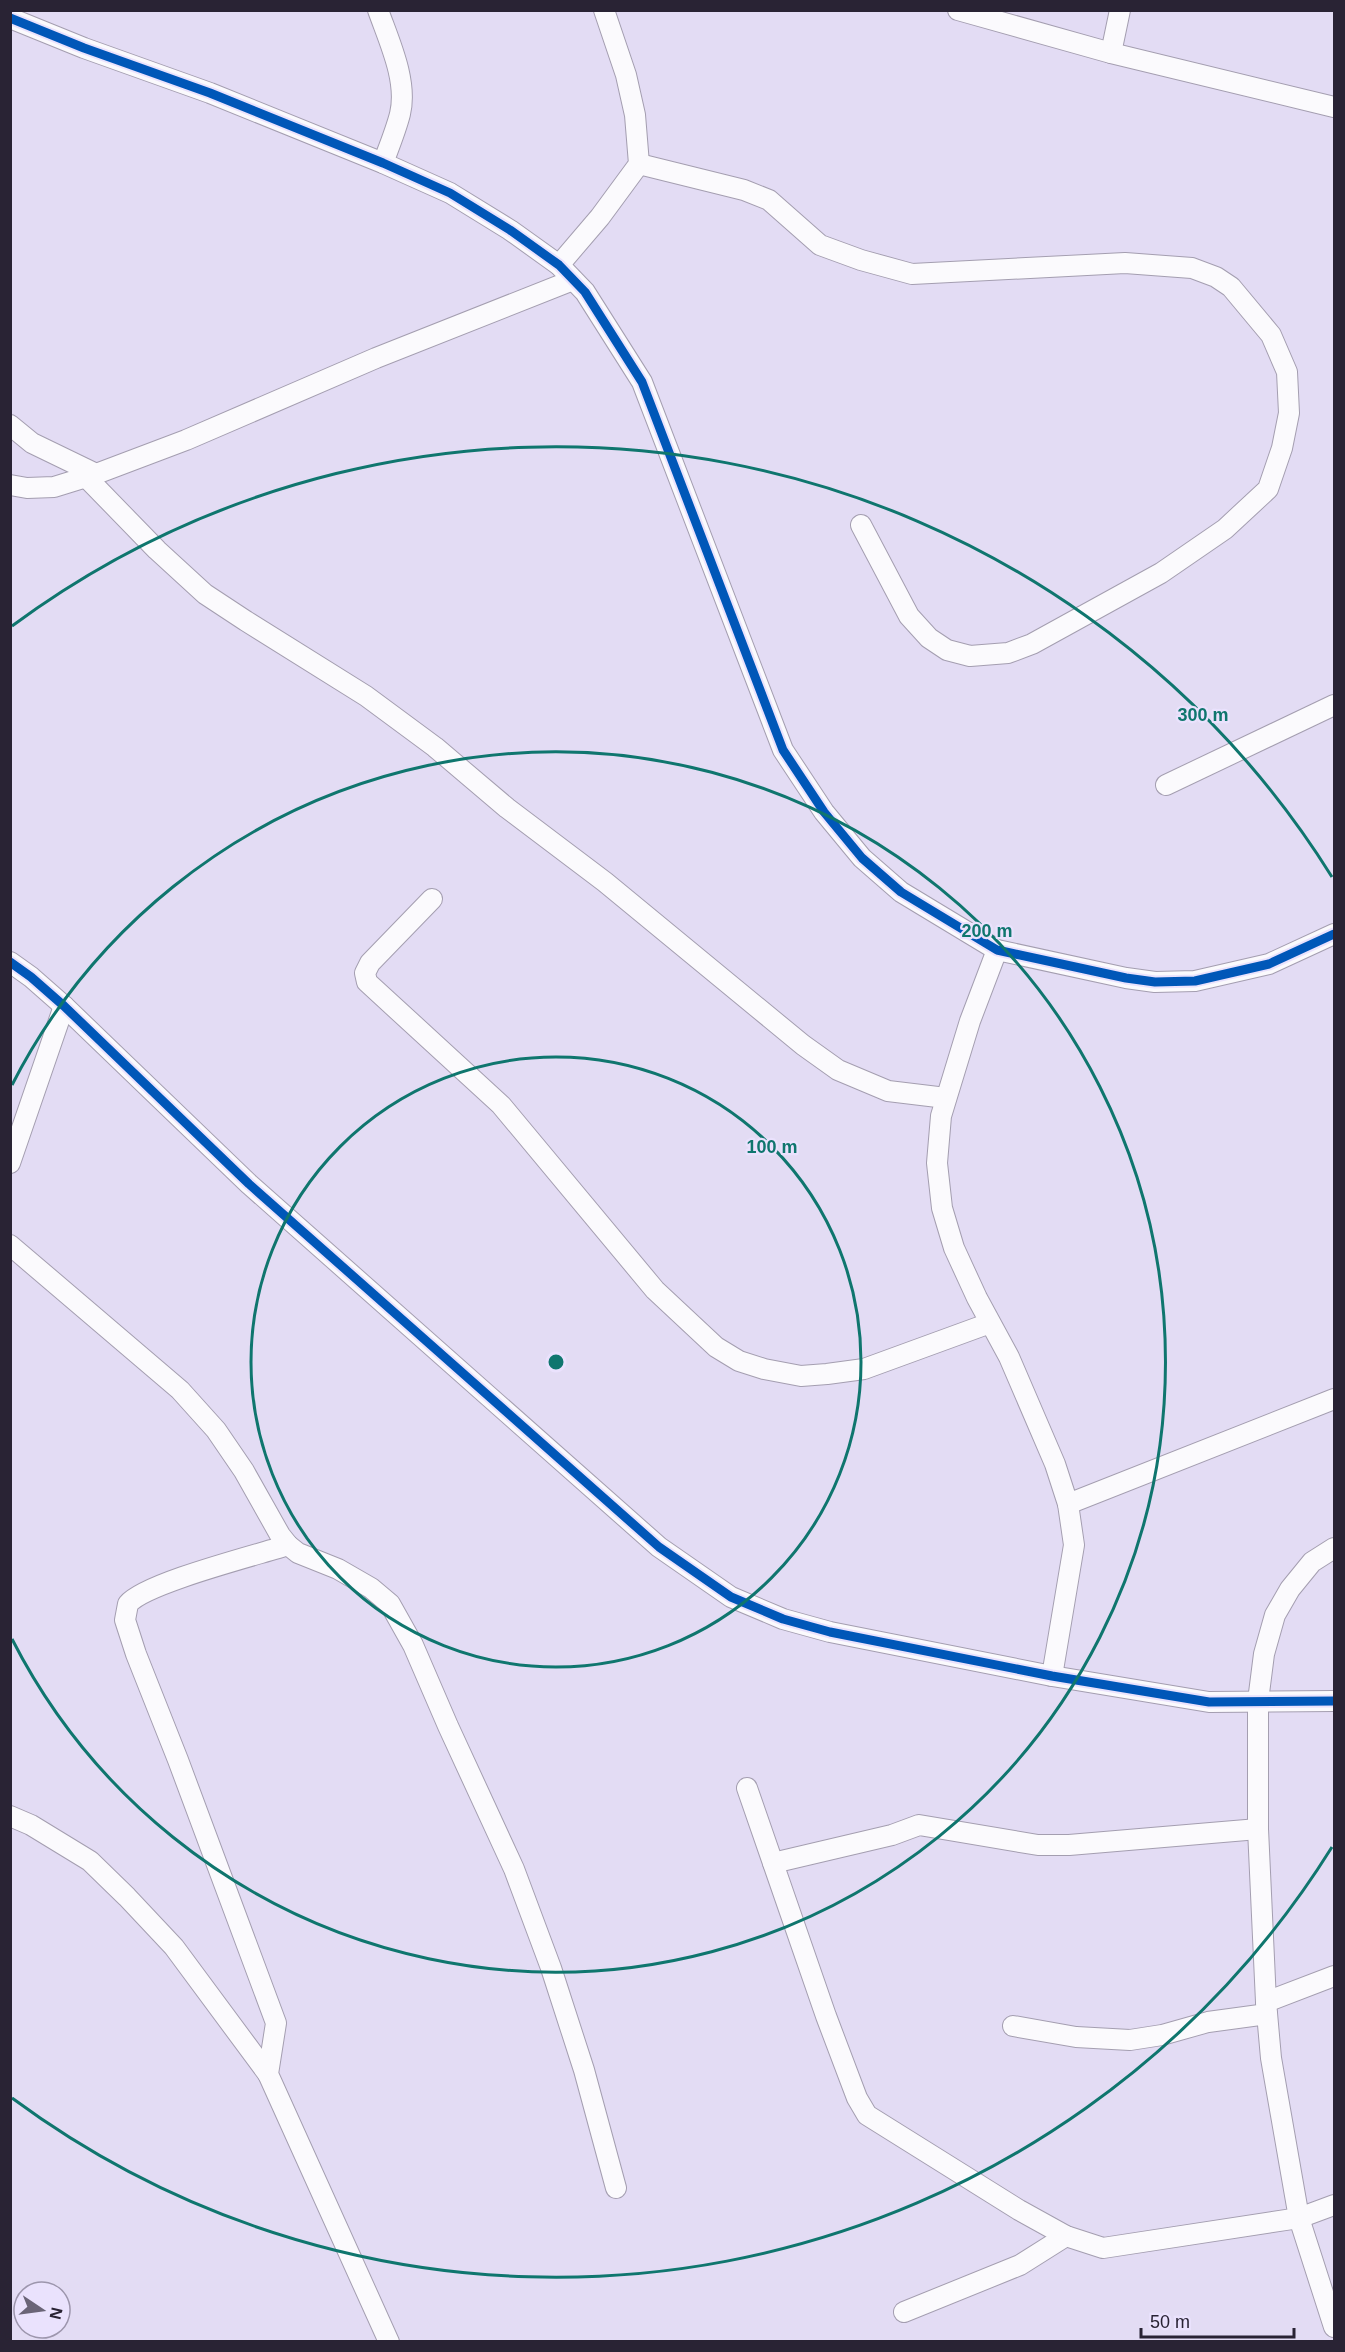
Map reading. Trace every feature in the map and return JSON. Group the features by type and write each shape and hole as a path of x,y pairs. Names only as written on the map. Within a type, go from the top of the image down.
{"street":[{"path":"378,10 398,69 402,94 400,113 383,163"},
{"path":"559,265 600,217 639,164 635,115 626,75 604,10"},
{"path":"958,10 1111,53 1335,107"},
{"path":"1111,53 1120,10"},
{"path":"10,18 84,48 210,93 383,163 450,193 510,230 559,265 585,292 642,382 783,750 824,812 862,858 902,891 997,950 1126,978 1155,982 1195,981 1269,964 1335,934"},
{"path":"639,164 744,190 769,200 820,245 871,264 912,274 1125,263 1192,268 1216,277 1231,286 1271,334 1287,372 1289,412 1282,448 1268,489 1225,529 1161,573 1032,645 1008,653 970,656 947,650 929,638 909,616 861,525"},
{"path":"10,484 27,488 54,488 91,475 186,440 376,358 573,280"},
{"path":"10,425 32,444 91,475 157,550 206,594 366,696 435,747 507,808 605,882 803,1045 838,1070 888,1091 946,1098"},
{"path":"1166,785 1335,705"},
{"path":"432,899 370,963 365,973 367,982 501,1105 656,1290 716,1347 739,1360 764,1369 801,1376 827,1374 864,1369 990,1323"},
{"path":"997,950 970,1021 946,1098 941,1116 937,1163 942,1208 954,1248 1009,1357 1055,1464 1068,1504 1074,1545 1052,1676"},
{"path":"10,962 64,1006 249,1184 659,1547 731,1597 783,1618 830,1632 1052,1676 1209,1702 1335,1701"},
{"path":"10,1163 64,1006"},
{"path":"10,1245 102,1322 187,1398 216,1430 233,1454 279,1535 288,1545 298,1553 338,1569 371,1587 390,1604 413,1645 513,1869 547,1957 584,2070 616,2188"},
{"path":"1068,1504 1335,1399"},
{"path":"268,2074 276,2023 125,1620 128,1604 143,1593 170,1582 288,1545"},
{"path":"1335,1548 1312,1562 1290,1589 1275,1615 1264,1654 1258,1701 1258,1829 1270,2058 1299,2218 1335,2327"},
{"path":"747,1788 830,2026 857,2098 867,2115 1019,2211 1066,2236 1103,2248 1299,2218 1335,2205"},
{"path":"10,1816 40,1830 90,1861 127,1897 174,1947 268,2074 389,2342"},
{"path":"773,1863 892,1835 919,1825 1038,1845 1069,1845 1258,1829"},
{"path":"1013,2026 1076,2037 1131,2040 1162,2035 1266,2008 1335,1977"},
{"path":"904,2312 1020,2265 1066,2236"}],"cycle path":[{"path":"10,18 84,48 210,93 383,163 450,193 510,230 559,265 585,292 642,382 783,750 824,812 862,858 901,892 997,950 1126,978 1155,982 1195,981 1269,964 1334,934"},
{"path":"10,962 64,1006 249,1184 659,1547 731,1597 783,1619 830,1632 1052,1676 1209,1702 1334,1701"}]}
